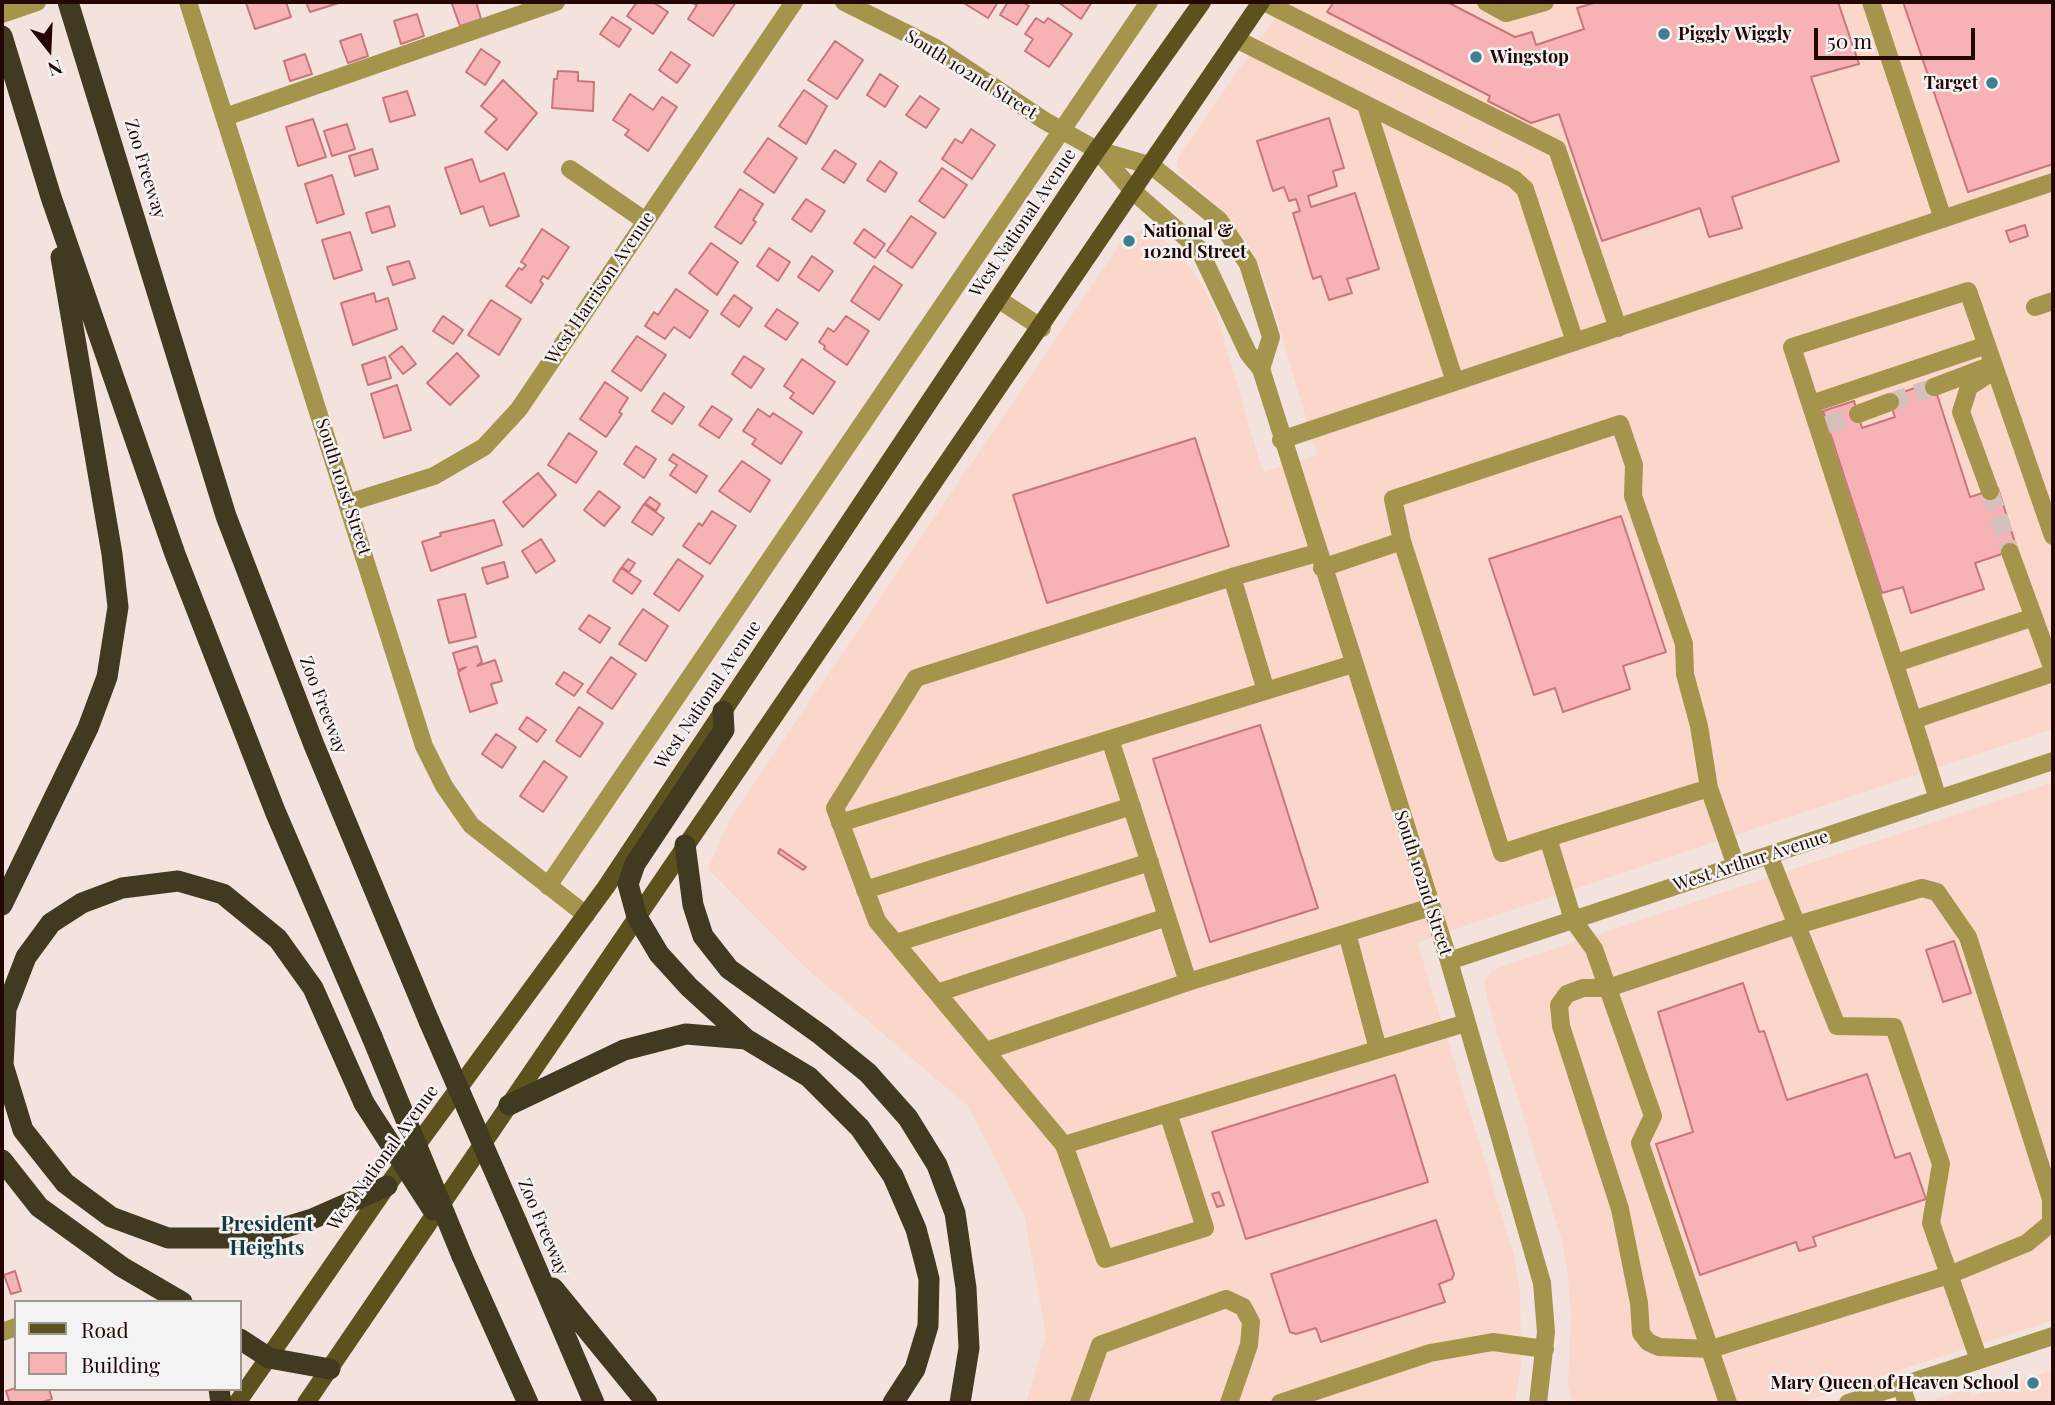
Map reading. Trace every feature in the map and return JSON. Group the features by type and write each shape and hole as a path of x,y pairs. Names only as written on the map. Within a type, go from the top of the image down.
{"highway":[{"name":"Zoo Freeway","path":"68,2 226,516 314,745 429,1021 594,1403"},
{"path":"2,36 51,197 175,554 275,811 527,1403"},
{"path":"2,905 88,728 107,677 118,607 110,540 51,197"},
{"path":"723,711 724,730 635,864 628,884 636,917 659,954 689,987 746,1039 809,1077 860,1128 893,1177 916,1229 929,1279 928,1326 915,1369 893,1403"},
{"path":"685,845 693,905 703,936 729,968 868,1073 908,1118 937,1165 955,1213 966,1288 969,1348 960,1403"},
{"path":"387,1186 312,1219 250,1238 168,1238 111,1217 65,1182 23,1130 3,1065 6,1009 26,957 51,923 82,903 122,888 178,881 223,894 278,939 313,988 364,1103 462,1255"},
{"path":"509,1105 624,1050 686,1034 746,1039"},
{"path":"2,1160 38,1207 122,1267 179,1300"},
{"path":"535,1266 646,1403"},
{"path":"242,1340 269,1358 330,1369"}],"main road":[{"name":"West National Avenue","path":"237,1403 387,1186 586,915 1097,150 1202,2"},
{"path":"306,1403 1263,2"}],"street":[{"path":"2,14 37,2"},
{"name":"South 101st Street","path":"188,2 424,746 444,786 471,825 586,915"},
{"path":"225,117 556,2"},
{"name":"West Harrison Avenue","path":"348,503 435,476 484,447 519,409 644,220 794,2"},
{"name":"South 102nd Street","path":"844,2 934,47 1061,130 1097,150 1152,166 1219,220 1248,264 1271,337 1261,369"},
{"path":"548,886 1149,2"},
{"path":"1263,2 1557,149 1618,327"},
{"path":"1486,2 1507,13 1545,2"},
{"path":"1871,2 1943,219"},
{"path":"1236,39 1514,179 1525,189 1576,342"},
{"path":"1366,105 1455,382"},
{"name":"South 102nd Street","path":"1097,150 1134,192 1199,249 1248,353 1261,369 1280,440 1449,961 1542,1283 1545,1349 1538,1403"},
{"path":"570,169 644,220"},
{"path":"1280,440 2053,182"},
{"path":"1938,799 1823,426 1811,404 1792,347 1968,290 2053,536"},
{"path":"998,299 1042,328"},
{"path":"2035,307 2053,301"},
{"path":"1811,404 1987,345"},
{"path":"1934,387 1994,367"},
{"path":"1990,491 1961,412 1969,387 1994,367"},
{"path":"1858,414 1890,402"},
{"path":"1709,788 1502,853 1402,541 1393,499 1620,424 1634,465 1633,496 1684,644 1685,674 1699,726 1709,788 1736,866"},
{"path":"1168,1113 1205,1228 1105,1259 1064,1145 877,920 835,808 916,678 1232,577 1319,561 1402,541"},
{"path":"1913,720 2053,672 2010,552"},
{"path":"1232,577 1266,691"},
{"path":"1896,663 2034,617"},
{"path":"840,823 1353,664"},
{"path":"1110,739 1188,982"},
{"name":"West Arthur Avenue","path":"1449,961 2053,761"},
{"path":"865,890 1132,806"},
{"path":"1548,838 1573,920 1594,949 1653,1116 1640,1143 1728,1403"},
{"path":"1769,855 1837,1026 1894,1027 1941,1164 1931,1223 1979,1360"},
{"path":"896,943 1150,862"},
{"path":"1922,888 1937,892 1968,937 2051,1199 2051,1223 2027,1243 1949,1275 1711,1349 1659,1347 1648,1342 1642,1333 1639,1303 1620,1209 1561,1026 1559,1005 1567,994 1583,988 1608,988 1797,925 1922,888"},
{"path":"986,1051 1188,982 1431,907"},
{"path":"937,993 1167,918"},
{"path":"1347,933 1378,1049"},
{"path":"1064,1145 1466,1023"},
{"path":"1079,1403 1100,1345 1226,1299 1243,1307 1251,1322 1249,1345 1229,1403"},
{"path":"1848,1403 1904,1395 1979,1360 2053,1336"},
{"path":"1280,1403 1430,1353 1493,1342 1545,1349"}],"shaded area":[{"path":"1286,2 2053,2 2053,729 1417,942 1514,1255 1520,1294 1521,1364 1515,1403 1026,1403 1046,1336 1025,1218 968,1106 807,969 708,869 730,819 1127,234 1146,229 1158,234 1193,271 1205,290 1216,314 1263,472 1317,455 1264,276 1250,248 1221,209 1180,173 1177,165 1179,156"},
{"path":"2053,782 2053,1320 1799,1403 1573,1403 1568,1387 1571,1314 1567,1265 1487,999 1484,981 1492,970"},
{"name":"Mary Queen of Heaven School","path":"2053,1370 2053,1403 1923,1403 1969,1388 1972,1396"}],"building":[{"path":"286,2 291,17 255,29 246,3"},
{"path":"306,2 342,2 310,12"},
{"path":"476,2 481,19 460,26 452,4"},
{"path":"637,2 653,2 668,12 653,34 627,16"},
{"path":"691,2 736,2 713,36 688,19 697,5"},
{"path":"962,2 998,2 988,18"},
{"path":"1008,2 1022,2 1029,6 1017,25 1000,15"},
{"path":"1058,2 1092,2 1081,19"},
{"path":"1334,2 1447,2 1515,37 1532,32 1536,45 1584,29 1577,8 1597,2 1838,2 1859,64 1811,77 1839,161 1732,197 1742,228 1709,237 1700,208 1602,241 1559,114 1531,123 1488,101 1490,96 1327,12"},
{"name":"Target","path":"1903,2 2053,2 2053,164 1968,192"},
{"path":"417,14 424,36 401,44 394,21"},
{"path":"612,17 631,29 619,47 600,34"},
{"path":"1036,18 1044,23 1048,18 1072,34 1049,67 1025,51 1033,39 1025,34"},
{"path":"361,34 368,56 348,63 340,41"},
{"path":"835,41 863,60 837,99 808,80"},
{"path":"481,49 500,62 485,85 466,72"},
{"path":"671,52 690,65 677,83 659,70"},
{"path":"305,54 312,74 290,81 284,61"},
{"path":"558,71 578,72 578,81 594,82 593,111 552,108 554,79 557,79"},
{"path":"880,74 898,86 885,107 867,95"},
{"path":"503,80 537,113 507,150 485,132 497,119 481,106"},
{"path":"804,90 827,106 806,144 779,126"},
{"path":"407,91 415,115 390,122 383,98"},
{"path":"630,94 653,110 662,97 677,107 648,151 625,135 629,130 613,120"},
{"path":"920,96 939,109 926,128 906,115"},
{"path":"1329,118 1344,168 1333,171 1337,186 1308,196 1311,207 1355,193 1379,269 1347,279 1352,293 1329,300 1321,276 1313,279 1293,213 1300,211 1296,199 1289,201 1284,187 1273,191 1257,141"},
{"path":"313,119 326,157 298,166 286,127"},
{"path":"347,124 355,149 332,156 324,131"},
{"path":"971,129 995,145 972,179 942,159 955,139 962,143"},
{"path":"768,138 797,158 774,193 744,172"},
{"path":"372,149 378,169 355,176 349,156"},
{"path":"835,150 856,164 844,183 822,169"},
{"path":"472,159 480,182 504,173 519,216 490,226 483,206 461,214 445,168"},
{"path":"880,161 897,173 885,192 867,180"},
{"path":"942,168 967,185 944,218 919,201"},
{"path":"332,175 344,214 317,223 305,184"},
{"path":"740,189 763,204 753,220 756,222 741,244 715,227"},
{"path":"806,199 825,211 811,232 792,219"},
{"path":"389,206 395,226 372,233 366,213"},
{"path":"911,216 936,233 912,268 887,251"},
{"path":"2025,225 2028,236 2010,242 2006,231"},
{"path":"542,229 569,247 548,279 543,276 540,281 543,284 531,303 506,286 519,268 522,270 526,265 521,262"},
{"path":"864,229 885,244 875,258 854,243"},
{"path":"350,232 362,270 334,279 322,240"},
{"path":"711,243 738,262 717,295 689,273"},
{"path":"769,248 790,262 778,281 757,266"},
{"path":"812,256 833,271 819,291 798,277"},
{"path":"409,261 415,278 393,285 387,267"},
{"path":"874,266 902,285 879,320 851,301"},
{"path":"676,289 708,311 690,338 674,327 665,339 645,326 654,312 658,315"},
{"path":"374,293 376,302 388,298 397,329 353,345 341,303"},
{"path":"734,295 752,308 739,327 721,314"},
{"path":"491,300 521,319 499,355 468,335"},
{"path":"777,309 798,323 786,340 765,326"},
{"path":"443,316 463,330 453,344 433,331"},
{"path":"846,316 869,331 847,365 824,349 825,346 819,342 828,328 834,332"},
{"path":"637,336 666,355 641,391 612,371"},
{"path":"402,346 416,364 403,374 389,356"},
{"path":"457,353 479,376 450,405 427,383"},
{"path":"744,356 764,369 751,388 732,374"},
{"path":"385,357 391,378 368,385 362,365"},
{"path":"802,359 835,382 813,414 790,398 794,393 784,386"},
{"path":"605,382 628,398 619,412 622,414 606,437 580,419"},
{"path":"1933,382 1970,497 1998,488 2017,549 1975,563 1984,589 1911,613 1903,587 1882,593 1823,411 1854,401 1862,428 1895,417 1888,397"},
{"path":"397,385 411,430 384,438 371,394"},
{"path":"664,393 684,407 672,424 652,411"},
{"path":"712,406 732,419 719,438 699,425"},
{"path":"758,409 770,417 773,413 802,432 781,464 752,444 756,439 743,431"},
{"path":"569,433 597,452 576,483 548,465"},
{"path":"1195,438 1229,546 1047,603 1013,495"},
{"path":"636,446 656,459 644,478 624,464"},
{"path":"673,454 707,476 696,493 670,475 677,465 669,460"},
{"path":"742,461 770,480 750,512 719,491"},
{"path":"538,473 556,495 523,527 503,502"},
{"path":"599,491 620,507 604,526 584,510"},
{"path":"650,497 660,504 656,511 645,503"},
{"path":"644,504 664,518 652,535 632,522"},
{"path":"712,511 736,526 710,564 683,546 699,523 702,526"},
{"path":"1621,516 1666,652 1623,666 1630,689 1563,712 1555,688 1534,695 1489,559"},
{"path":"494,520 502,545 431,571 422,542 441,536 440,533"},
{"path":"541,539 555,561 536,573 522,551"},
{"path":"628,559 635,563 629,572 622,567"},
{"path":"678,559 703,576 679,611 654,594"},
{"path":"504,562 508,577 487,584 482,568"},
{"path":"621,568 641,581 632,594 613,581"},
{"path":"465,594 476,637 449,643 438,600"},
{"path":"643,609 668,626 646,661 619,644"},
{"path":"589,615 610,628 600,643 579,629"},
{"path":"477,646 482,662 477,666 495,660 502,681 491,684 497,703 470,712 458,672 466,667 458,670 453,653"},
{"path":"611,657 636,674 612,709 587,692"},
{"path":"564,672 583,684 574,696 556,684"},
{"path":"579,707 603,723 580,757 556,741"},
{"path":"527,717 546,730 537,742 519,729"},
{"path":"1260,725 1318,908 1210,942 1153,759"},
{"path":"496,734 516,747 502,768 482,754"},
{"path":"544,761 567,777 543,812 520,796"},
{"path":"780,849 806,867 803,870 778,853"},
{"path":"1954,941 1971,993 1943,1002 1926,950"},
{"path":"1743,983 1759,1032 1764,1031 1787,1100 1867,1074 1895,1158 1910,1153 1926,1199 1813,1237 1816,1246 1799,1251 1796,1242 1700,1275 1656,1144 1693,1132 1658,1012"},
{"path":"1395,1075 1428,1182 1246,1239 1212,1132"},
{"path":"1219,1192 1224,1205 1217,1207 1212,1194"},
{"path":"1436,1220 1454,1274 1452,1279 1439,1284 1445,1302 1321,1342 1316,1328 1296,1334 1290,1332 1271,1274"},
{"path":"15,1271 21,1291 11,1294 4,1275"},
{"path":"14,1389 14,1391 50,1391 52,1399 40,1403 10,1403 6,1391"}],"tunnel":[{"path":"1890,402 1934,387"},
{"path":"1827,425 1858,414"},
{"path":"1990,491 2010,552"}],"place":[{"name":"Piggly Wiggly","path":"1664,34"},
{"name":"Wingstop","path":"1476,57"},
{"name":"Target","path":"1992,83"},
{"name":"National & 102nd Street","path":"1129,241"},
{"name":"Mary Queen of Heaven School","path":"2033,1383"}],"district":[{"name":"President Heights","path":"267,1236"}]}
